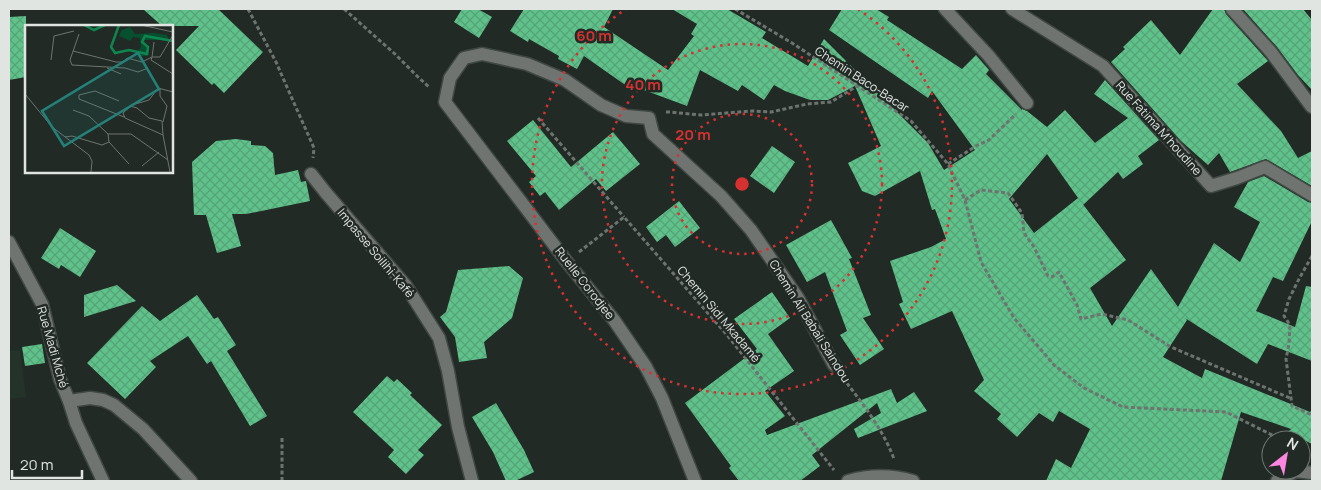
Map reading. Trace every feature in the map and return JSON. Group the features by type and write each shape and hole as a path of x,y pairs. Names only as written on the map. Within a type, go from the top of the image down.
{"street":[{"path":"945,9 988,56 1027,103"},
{"name":"Rue Fatima M'houdine","path":"1012,9 1103,66 1211,186 1265,167 1312,195"},
{"path":"1232,9 1271,52 1312,107"},
{"path":"445,102 450,78 464,58 482,54 527,64 565,80 601,106 626,116 649,118"},
{"name":"Ruelle Corodjee","path":"445,102 567,262 614,320 646,367 662,398 695,481"},
{"name":"Chemin Ali Babali Saindou","path":"649,118 653,134 721,196 751,230 798,298 834,365"},
{"name":"Impasse Soilihi-Kafé","path":"311,174 406,286 439,338 472,481"},
{"name":"Rue Madi Mché","path":"9,242 42,304 60,379 76,423 103,481"},
{"path":"69,401 90,398 114,405 143,429 192,481"},
{"path":"1277,481 1296,471 1312,473"},
{"path":"848,481 874,476 907,479"}],"path":[{"path":"248,9 276,62 314,148 311,174"},
{"path":"344,9 445,102"},
{"name":"Chemin Baco-Bacar","path":"735,9 792,43 912,121 948,164 965,200 981,262 1014,318 1054,364 1084,388 1123,407 1226,412 1262,430"},
{"path":"649,118 669,112 701,115 752,111 771,112 807,104 830,102 857,86"},
{"path":"948,164 976,146 990,140 1027,103"},
{"name":"Chemin Sidi Mkadamé","path":"538,118 728,335 836,474"},
{"path":"965,200 982,190 1008,193 1022,213 1024,233 1034,247 1048,276 1052,277 1059,272 1077,305 1081,319 1102,314 1128,320 1171,347 1292,399"},
{"path":"567,262 624,217"},
{"path":"1312,256 1289,299 1284,316 1290,325 1286,359 1292,406 1312,415"},
{"name":"Chemin Ali Babali Saindou","path":"834,365 864,405 889,444 907,479"},
{"path":"282,438 282,481"}],"shaded area":[{"path":"20,350 26,397 9,399 9,351"}],"building":[{"path":"143,9 218,9 263,52 224,93 214,83 212,85 176,50 199,26 161,25"},
{"path":"462,9 478,9 492,17 479,38 454,22"},
{"path":"524,9 613,9 604,27 668,70 694,36 691,34 697,24 672,9 727,9 766,32 762,38 808,66 824,39 928,143 944,170 975,150 932,91 928,98 829,30 842,9 876,9 889,17 887,20 962,69 976,55 989,70 986,74 1022,110 1027,111 1047,127 1065,110 1095,143 1128,118 1094,94 1105,80 1159,140 1138,156 1143,164 1123,179 1118,172 1083,205 1126,260 1090,288 1112,326 1151,269 1178,307 1214,243 1240,262 1260,222 1234,207 1248,182 1264,176 1312,203 1312,221 1283,281 1273,277 1256,311 1295,327 1306,286 1312,287 1312,361 1268,344 1257,364 1185,318 1187,320 1163,357 1202,378 1205,369 1310,412 1312,410 1312,444 1311,430 1290,430 1241,412 1221,481 1046,481 1056,459 1071,468 1090,429 1059,411 1053,422 1039,413 1017,437 997,419 1001,414 974,391 984,380 952,311 911,329 899,304 903,302 890,261 931,247 946,239 935,209 932,210 920,171 875,196 862,191 848,163 881,146 855,86 828,100 810,100 774,85 764,100 742,85 738,91 700,70 687,106 633,86 631,89 584,56 577,69 558,59 559,56 529,39 528,42 510,31","holes":["1047,154 1078,198 1034,233 1009,199"]},
{"path":"1213,9 1224,9 1226,14 1268,61 1237,84 1281,131 1298,158 1312,151 1312,186 1266,159 1230,172 1219,153 1208,165 1181,141 1111,62 1125,49 1123,47 1151,20 1180,55"},
{"path":"1243,9 1303,9 1312,20 1312,90 1277,47"},
{"path":"26,16 25,77 9,80 9,17"},
{"path":"533,120 571,167 613,132 640,164 606,191 596,179 559,210 545,192 540,196 529,182 536,176 507,141"},
{"path":"236,139 251,141 251,145 265,146 273,153 275,175 298,170 301,182 306,181 310,201 246,214 232,214 241,246 217,253 206,215 194,215 192,162 216,141"},
{"path":"772,146 795,162 774,193 750,176"},
{"path":"679,201 700,228 675,247 666,235 657,242 646,227"},
{"path":"831,220 852,258 849,259 871,315 863,318 884,349 860,365 840,335 847,331 825,272 807,282 786,245"},
{"path":"60,228 96,251 80,277 61,265 59,269 41,258"},
{"path":"509,266 523,278 512,318 484,342 487,358 459,362 455,337 440,317 446,312 458,270"},
{"path":"117,285 136,301 84,317 84,295"},
{"path":"772,292 790,318 768,334 794,371 765,391 785,416 765,430 767,435 891,389 897,403 914,392 927,411 858,438 854,429 881,413 877,403 812,455 820,466 800,481 739,481 729,468 731,466 685,403 757,349 734,319"},
{"path":"197,295 214,319 218,317 236,345 227,351 267,416 250,426 211,361 207,364 188,336 150,361 156,367 125,399 87,363 142,306 160,321"},
{"path":"42,344 45,363 25,366 22,347"},
{"path":"387,376 394,382 397,379 412,393 410,395 442,425 418,450 424,455 406,474 388,457 394,450 353,412"},
{"path":"496,403 524,450 534,472 515,481 506,481 493,452 472,417"}]}
